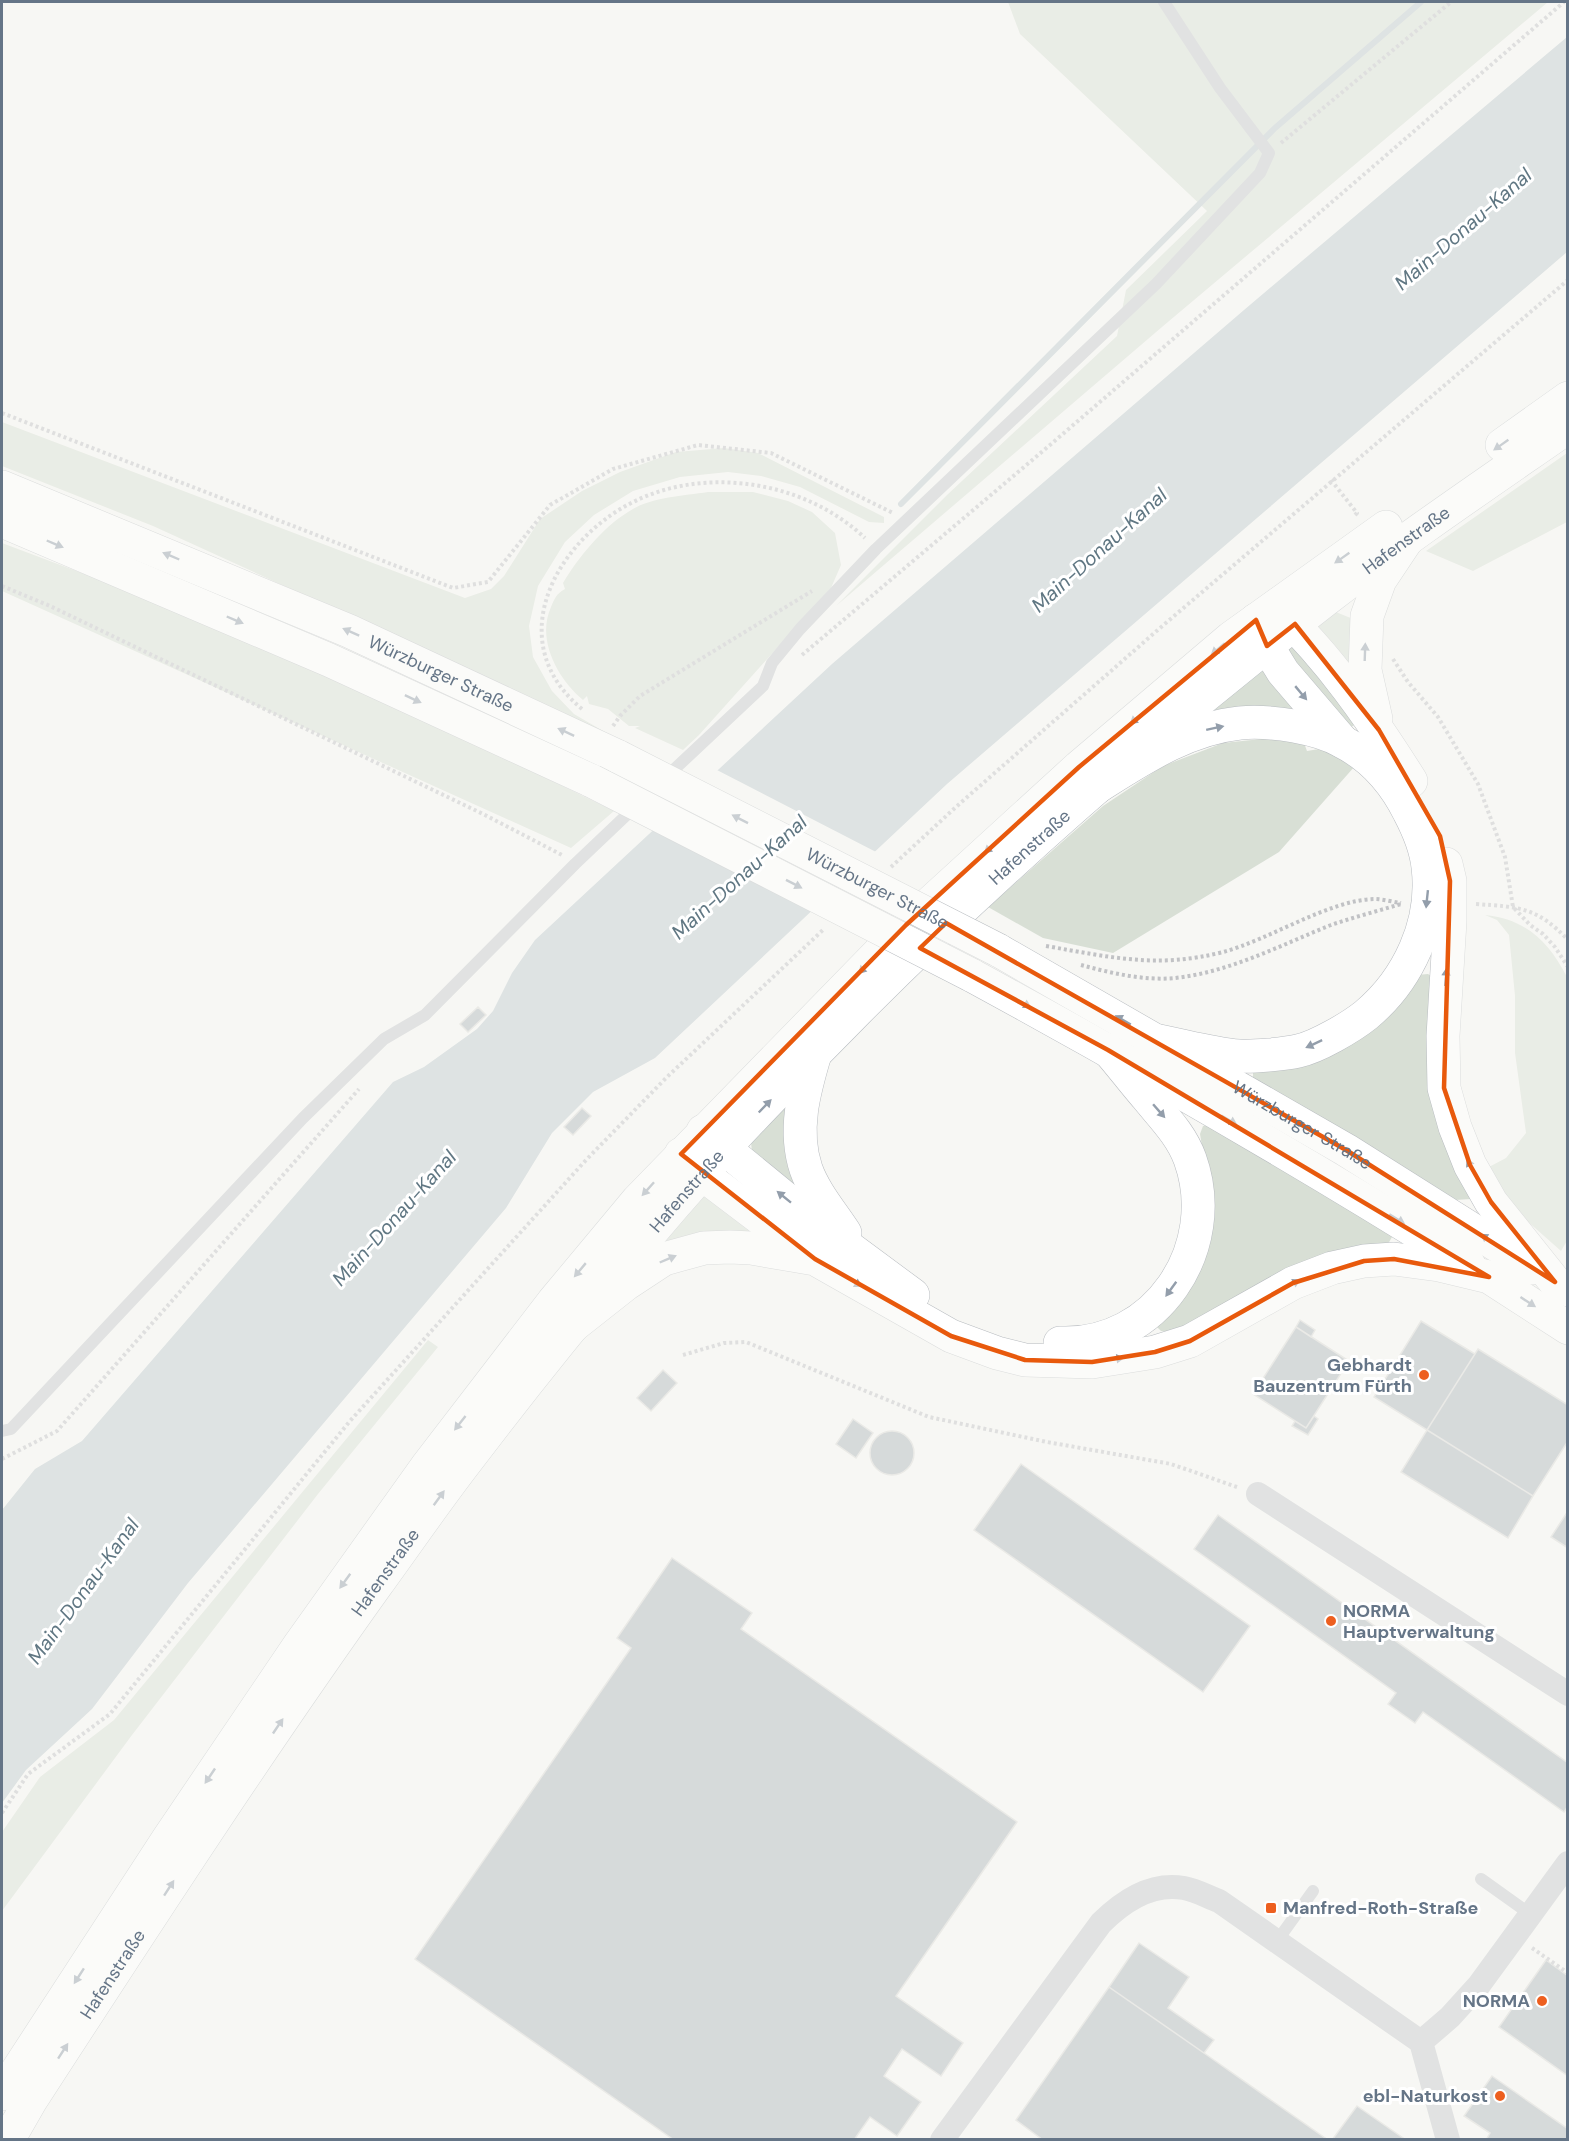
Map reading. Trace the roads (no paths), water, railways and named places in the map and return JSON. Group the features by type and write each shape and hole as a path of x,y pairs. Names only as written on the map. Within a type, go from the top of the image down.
{"main road":[{"name":"Hafenstraße","path":"2,2094 168,1839 300,1644 421,1475 553,1302 638,1200 703,1152 815,1054 934,935 1273,624 1568,398"},
{"name":"Hafenstraße","path":"8,2139 188,1857 321,1662 462,1467 703,1152 906,925 1079,767 1182,681 1214,651 1273,624 1406,541 1568,427"},
{"name":"Würzburger Straße","path":"2,487 349,631 619,757 998,950 1346,1150 1561,1286"},
{"name":"Würzburger Straße","path":"2,521 329,660 592,781 972,975 1108,1050 1372,1204 1568,1328"},
{"path":"1379,730 1365,670 1367,616 1380,579 1406,541"},
{"path":"1273,624 1379,730 1431,814 1440,836 1450,881 1450,921 1443,1036 1444,1088 1455,1127 1470,1165 1491,1202 1561,1286"},
{"path":"1273,624 1283,672 1342,741"},
{"path":"1089,792 1165,746 1203,731 1239,723 1270,722 1313,730 1342,741 1375,764 1401,795 1419,831 1428,866 1428,899 1421,934 1409,965 1380,1003 1350,1028 1299,1051 1240,1057 1159,1041"},
{"path":"703,1152 813,1221 924,1302 991,1332 1014,1338 1063,1343 1086,1342 1129,1327 1165,1297 1184,1270 1197,1233 1199,1198 1190,1159 1172,1126 1108,1050"},
{"path":"815,1054 803,1094 800,1130 806,1169 823,1200 862,1257"},
{"path":"703,1152 815,1259 951,1336 997,1353 1025,1360 1056,1363 1128,1358 1190,1341 1293,1283 1332,1268 1364,1261 1394,1259 1440,1265 1489,1277"},
{"path":"569,1329 647,1269 664,1259 682,1253 704,1248 730,1247 751,1248 815,1259"}],"street":[{"path":"1258,1494 1568,1694"},
{"path":"1421,2042 1450,2017 1479,1985 1568,1863"},
{"path":"942,2139 1101,1923 1119,1905 1155,1888 1185,1888 1220,1901 1421,2042 1448,2139"},
{"path":"2,2138 8,2139"}],"lane":[{"path":"2,1431 11,1429 303,1118 384,1039 425,1015 575,864 763,686 772,663 793,637 876,549 1156,284 1260,173 1263,143 1220,88 1164,2"},
{"path":"1481,1879 1530,1914"},
{"path":"1277,1941 1313,1891"}],"water":[{"name":"Main-Donau-Kanal","path":"1567,37 1567,252 947,784 655,1058 593,1092 552,1133 506,1208 188,1583 92,1709 26,1770 2,1803 2,1510 35,1469 82,1441 393,1082 424,1067 477,1029 493,1011 512,973 535,940 832,664 1244,310"}],"waterway":[{"path":"901,504 1275,128 1421,2"}],"place":[{"name":"Gebhardt Bauzentrum Fürth","path":"1424,1375"},
{"name":"NORMA Hauptverwaltung","path":"1331,1621"},
{"name":"Manfred-Roth-Straße","path":"1271,1908"},
{"name":"NORMA","path":"1542,2001"},
{"name":"ebl-Naturkost","path":"1500,2096"}]}
